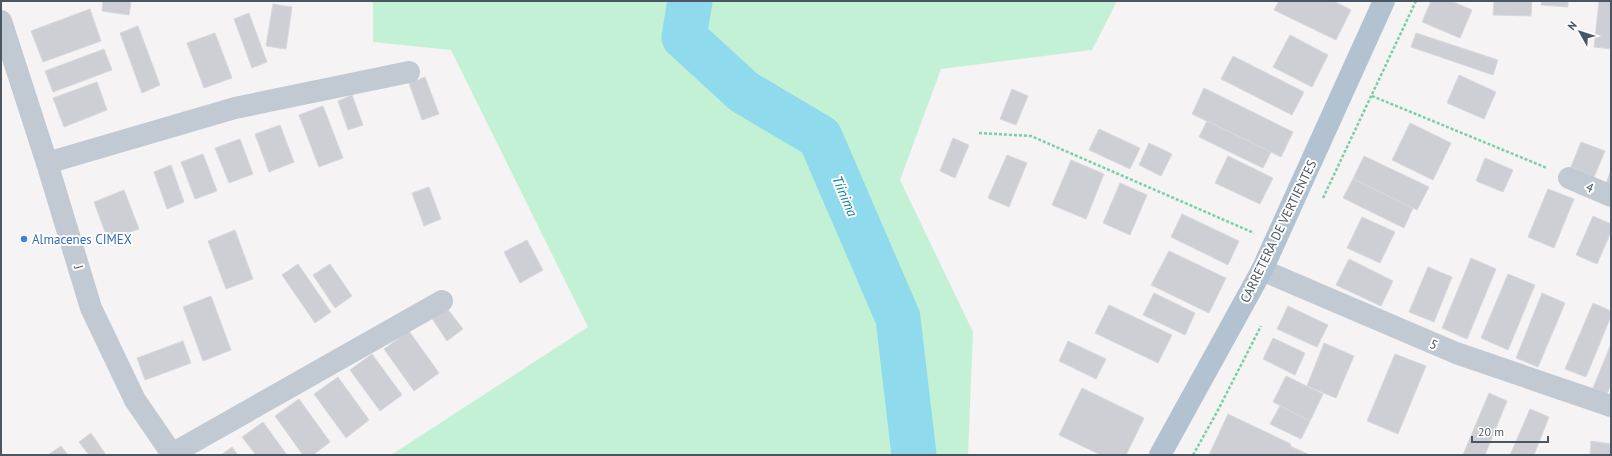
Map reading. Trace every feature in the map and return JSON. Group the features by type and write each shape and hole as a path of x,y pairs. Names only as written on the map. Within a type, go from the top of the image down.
{"main road":[{"name":"CARRETERA DE VERTIENTES","path":"1160,455 1262,270 1384,1"}],"street":[{"name":"J","path":"1,21 47,163 91,308 135,400 171,455"},
{"path":"47,163 235,108 409,72"},
{"name":"4","path":"1569,178 1611,196"},
{"name":"5","path":"1262,270 1456,353 1611,406"},
{"path":"171,455 442,301"}],"path":[{"path":"1372,96 1569,178"},
{"path":"978,133 1032,136 1256,234"}],"green space":[{"path":"373,1 1117,1 1092,50 941,69 900,180 973,332 968,455 391,455 588,327 451,50 373,42"}],"building":[{"path":"103,1 131,1 129,15 102,11"},
{"path":"1279,1 1334,1 1351,10 1336,40 1274,10"},
{"path":"1431,1 1451,1 1472,10 1460,38 1422,22"},
{"path":"1494,1 1532,1 1531,16 1493,15"},
{"path":"1542,1 1568,1 1568,7 1541,5"},
{"path":"1599,1 1611,1 1611,49 1594,47"},
{"path":"273,4 292,7 286,49 266,46"},
{"path":"90,9 101,41 43,62 31,31"},
{"path":"249,13 267,62 252,68 234,19"},
{"path":"138,26 160,85 142,93 120,33"},
{"path":"215,33 232,78 204,88 187,43"},
{"path":"1416,33 1498,60 1493,75 1411,47"},
{"path":"1290,35 1328,55 1312,87 1273,67"},
{"path":"104,49 112,70 53,92 45,71"},
{"path":"1233,56 1304,92 1292,115 1221,79"},
{"path":"1459,75 1496,92 1484,119 1447,103"},
{"path":"425,77 439,114 422,120 409,83"},
{"path":"97,82 107,110 64,127 53,98"},
{"path":"1204,88 1293,132 1281,157 1192,114"},
{"path":"1012,89 1028,96 1016,125 1000,119"},
{"path":"352,95 363,125 348,130 338,101"},
{"path":"323,106 343,158 319,167 299,115"},
{"path":"1207,121 1271,152 1263,168 1199,137"},
{"path":"1410,123 1451,143 1433,180 1392,160"},
{"path":"280,125 294,162 269,172 255,134"},
{"path":"1099,129 1140,148 1130,169 1089,150"},
{"path":"953,138 969,145 955,178 940,171"},
{"path":"240,139 253,174 229,183 215,148"},
{"path":"1581,142 1605,151 1594,177 1571,167"},
{"path":"1149,143 1172,154 1161,176 1139,165"},
{"path":"203,154 217,191 195,199 181,162"},
{"path":"1007,155 1027,163 1009,207 988,198"},
{"path":"1228,156 1273,178 1260,204 1215,183"},
{"path":"1364,156 1429,187 1417,210 1353,179"},
{"path":"1485,158 1513,170 1503,192 1476,181"},
{"path":"1071,160 1104,174 1086,219 1052,205"},
{"path":"171,165 184,202 167,209 154,172"},
{"path":"1611,170 1611,186 1606,183"},
{"path":"1353,179 1413,208 1404,228 1343,198"},
{"path":"1120,183 1147,195 1130,235 1103,223"},
{"path":"429,187 441,219 424,226 412,193"},
{"path":"1548,189 1574,199 1554,248 1528,237"},
{"path":"124,190 139,229 108,240 94,202"},
{"path":"1182,214 1239,241 1228,265 1171,237"},
{"path":"1593,216 1611,224 1611,232 1597,264 1576,255"},
{"path":"1362,217 1395,232 1380,263 1347,248"},
{"path":"235,230 253,279 226,289 208,241"},
{"path":"527,240 543,270 520,283 504,252"},
{"path":"1169,251 1226,278 1209,313 1151,285"},
{"path":"1471,258 1496,269 1467,339 1442,328"},
{"path":"1349,259 1393,281 1381,306 1336,285"},
{"path":"298,264 331,312 315,323 282,275"},
{"path":"330,264 352,296 335,308 313,275"},
{"path":"1428,267 1452,277 1434,322 1409,312"},
{"path":"1508,274 1535,285 1508,350 1481,338"},
{"path":"1154,293 1195,313 1185,335 1143,315"},
{"path":"1542,293 1565,303 1538,367 1516,358"},
{"path":"211,296 231,350 203,361 183,307"},
{"path":"1593,303 1611,311 1611,316 1586,377 1565,369"},
{"path":"1109,305 1172,335 1158,363 1095,333"},
{"path":"1288,306 1328,325 1317,347 1277,329"},
{"path":"446,307 463,329 447,341 431,317"},
{"path":"409,331 439,373 414,391 384,349"},
{"path":"1273,338 1305,353 1295,375 1263,359"},
{"path":"183,341 191,363 145,380 137,358"},
{"path":"1068,341 1106,359 1096,379 1059,361"},
{"path":"1324,343 1354,356 1336,398 1307,386"},
{"path":"1611,344 1611,385 1607,394 1593,388"},
{"path":"372,354 402,395 380,411 350,370"},
{"path":"1395,354 1426,366 1398,434 1367,421"},
{"path":"1286,376 1323,394 1310,421 1273,402"},
{"path":"338,377 369,420 346,438 314,394"},
{"path":"1082,388 1144,418 1126,455 1101,455 1059,435"},
{"path":"1489,393 1507,401 1485,455 1463,455"},
{"path":"299,399 330,442 313,455 303,455 275,416"},
{"path":"1280,406 1310,421 1301,439 1270,424"},
{"path":"1530,409 1549,417 1534,455 1510,455"},
{"path":"1228,414 1291,444 1290,446 1310,455 1209,455"},
{"path":"263,422 287,455 256,455 242,437"},
{"path":"91,433 106,455 89,455 79,442"},
{"path":"1591,441 1611,444 1611,455 1590,455"},
{"path":"61,446 68,455 48,455"},
{"path":"232,447 238,455 221,455"}],"waterway":[{"name":"Tíinima","path":"690,1 684,37 744,92 820,137 898,318 914,455"}],"place":[{"name":"Almacenes CIMEX","path":"24,239"}]}
